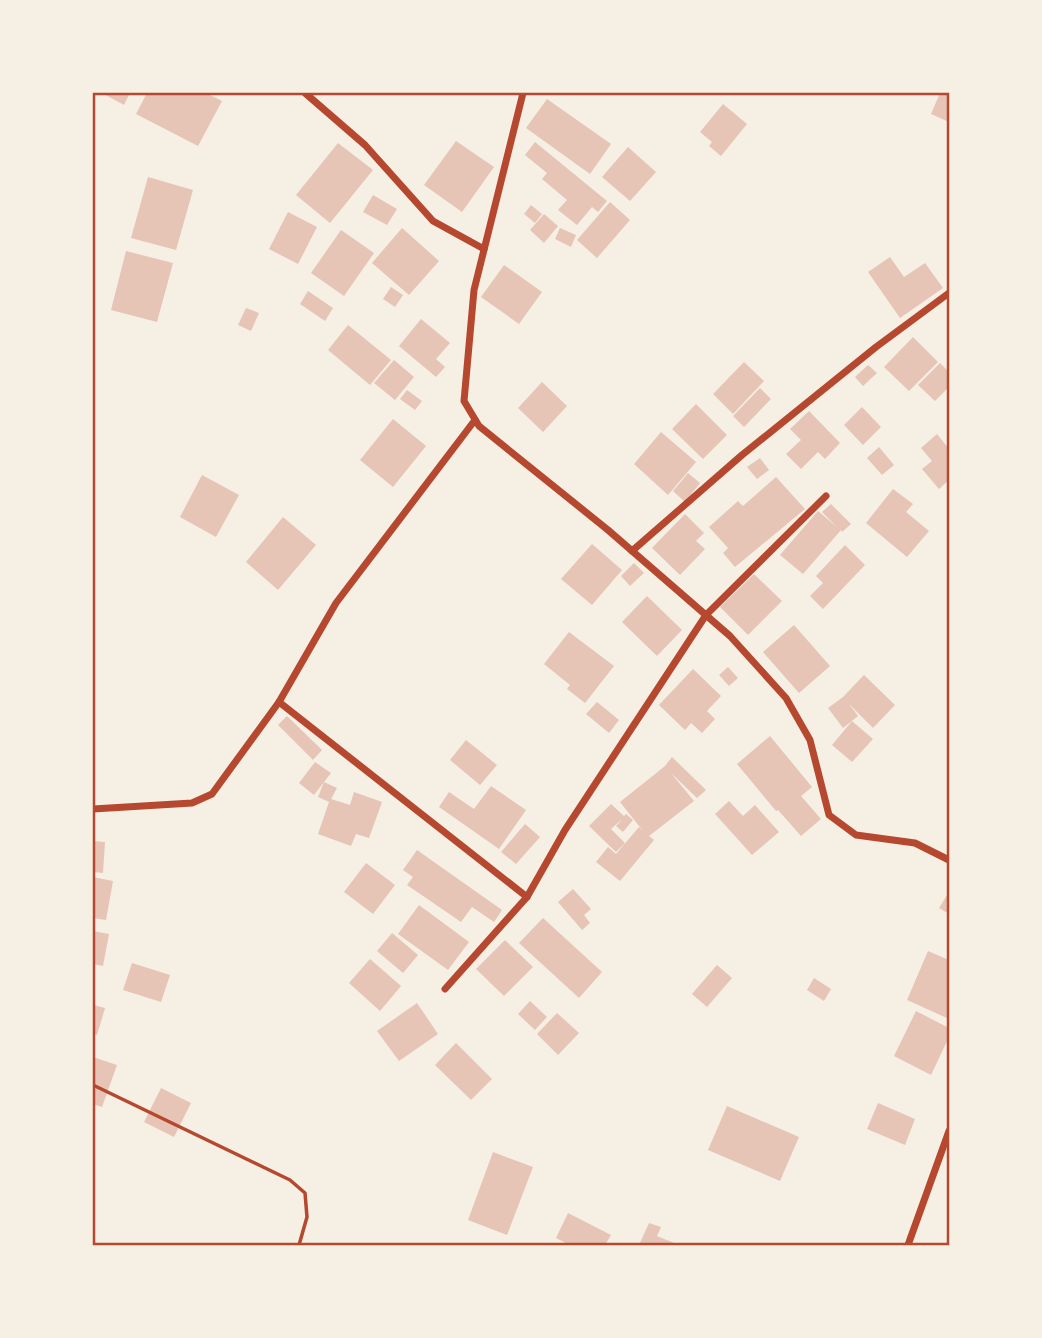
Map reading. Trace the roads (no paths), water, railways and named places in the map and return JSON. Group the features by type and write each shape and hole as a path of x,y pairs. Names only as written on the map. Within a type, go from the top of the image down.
{"street":[{"path":"305,93 365,145 433,220 484,249"},
{"path":"523,93 474,290 464,401 479,426 632,551 730,636 786,698 810,740 829,815 856,835 915,843 949,860"},
{"path":"632,551 742,455 876,347 949,293"},
{"path":"93,809 192,803 212,793 279,702 336,603 475,420"},
{"path":"445,989 527,897 565,830 706,615 825,496"},
{"path":"279,702 527,897"},
{"path":"908,1245 949,1131"}]}
